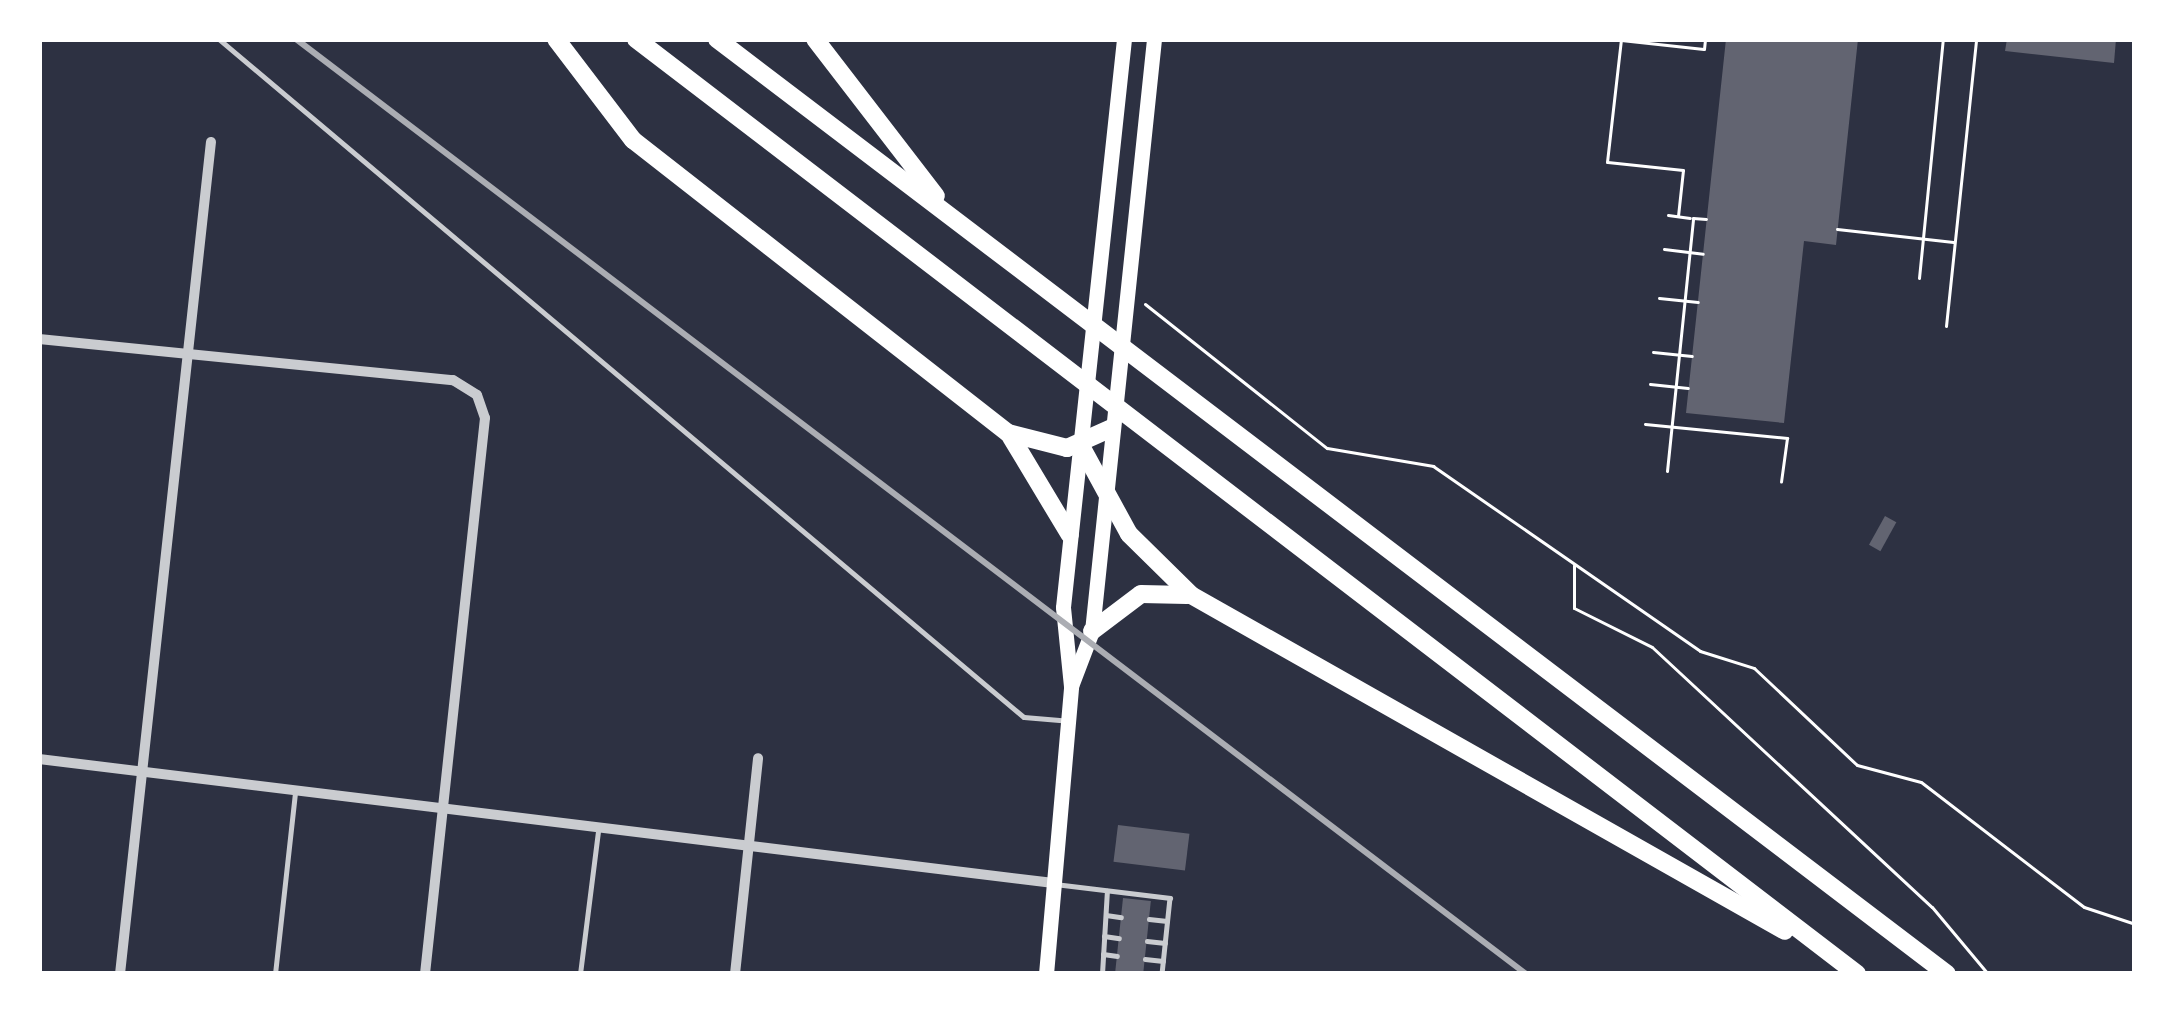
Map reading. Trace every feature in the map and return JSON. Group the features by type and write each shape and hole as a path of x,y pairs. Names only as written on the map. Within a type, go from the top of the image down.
{"highway":[{"path":"556,39 633,140 1008,433 1070,535"},
{"path":"636,39 1173,445 1857,974"},
{"path":"716,39 1947,974"},
{"path":"815,39 958,222"},
{"path":"1008,433 1081,446 1112,428"},
{"path":"1081,446 1105,493 1191,596 1833,956"},
{"path":"1092,631 1141,593 1191,596"}],"main road":[{"path":"1071,686 1061,642 1124,39"},
{"path":"1046,974 1071,686 1092,631 1154,39"}],"street":[{"path":"120,974 211,142"},
{"path":"39,339 187,348 453,380 477,395 485,418 424,974"},
{"path":"735,974 758,758"},
{"path":"39,759 296,788 750,851 1053,884"}],"lane":[{"path":"219,39 1024,717 1067,721"},
{"path":"275,974 296,788"},
{"path":"580,974 598,830"},
{"path":"1053,884 1170,898 1162,974"},
{"path":"1102,974 1107,890"},
{"path":"1106,915 1121,916"},
{"path":"1149,920 1168,921"},
{"path":"1104,936 1119,938"},
{"path":"1147,941 1166,943"},
{"path":"1103,954 1117,956"},
{"path":"1144,959 1164,961"}],"path":[{"path":"1678,216 1683,170 1607,162 1621,40 1704,49 1705,39"},
{"path":"1919,278 1943,39"},
{"path":"1946,326 1976,39"},
{"path":"1668,215 1706,220"},
{"path":"1667,471 1693,218"},
{"path":"1838,229 1955,242"},
{"path":"1664,249 1702,254"},
{"path":"1659,298 1698,302"},
{"path":"1141,301 1327,448 1420,459 1700,651 1754,668 1857,765 1921,782 2084,908 2135,924"},
{"path":"1653,352 1692,356"},
{"path":"1649,384 1688,388"},
{"path":"1645,424 1786,438 1781,482"},
{"path":"1575,563 1574,608 1652,647 1932,908 1988,974"}],"building":[{"path":"1726,39 1858,39 1836,245 1804,241 1784,423 1686,413"},
{"path":"2007,39 2116,39 2114,63 2005,51"},
{"path":"1885,516 1896,522 1880,551 1869,545"},
{"path":"1118,825 1189,834 1185,870 1113,862"},
{"path":"1123,898 1151,901 1143,974 1115,974"}],"railway":[{"path":"296,39 1526,974"}]}
